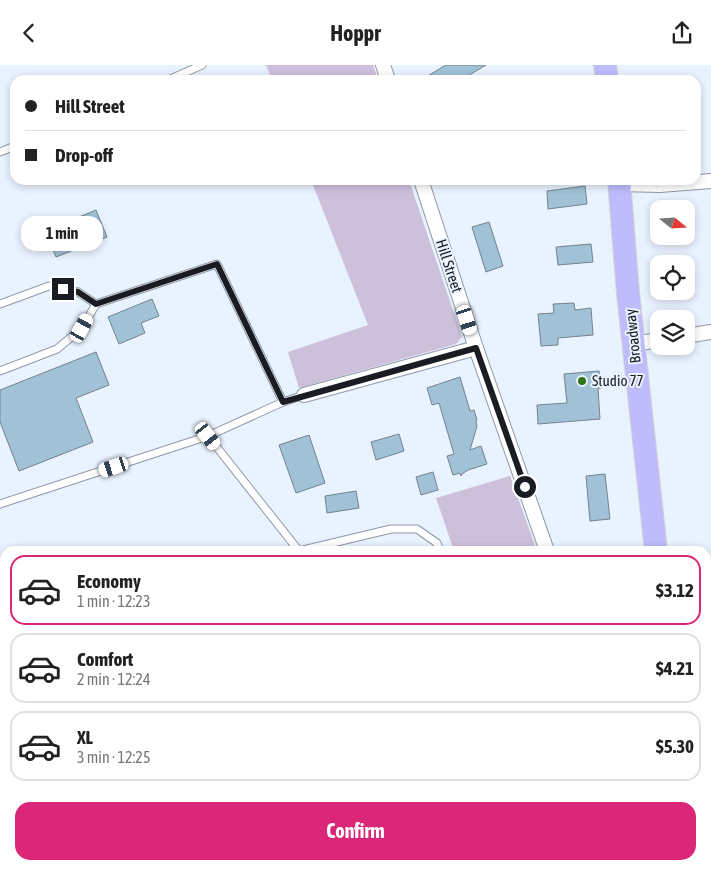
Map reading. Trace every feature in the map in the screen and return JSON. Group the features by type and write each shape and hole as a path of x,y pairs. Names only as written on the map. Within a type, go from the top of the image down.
{"main road":[{"name":"Broadway","path":"619,185 655,546"}],"street":[{"name":"Hill Street","path":"423,185 476,348 545,546"},
{"path":"695,335 711,332"},
{"path":"634,344 650,341"},
{"path":"304,395 476,348"}],"lane":[{"path":"179,75 202,65"},
{"path":"0,371 57,349 82,328 96,304 217,264 283,402"},
{"path":"0,304 49,286 78,292 96,304"},
{"path":"0,504 208,436 283,402 304,395"},
{"path":"208,436 295,546"},
{"path":"320,546 391,529 417,529 437,543 438,546"}],"shaded area":[{"path":"266,65 373,65 376,75 270,75"},
{"path":"313,185 411,185 462,337 456,344 299,388 288,352 368,325"},
{"path":"510,476 535,546 452,546 436,498"}],"building":[{"path":"446,65 486,65 469,75 429,75"},
{"path":"585,186 587,204 548,209 547,191"},
{"path":"96,210 107,237 56,257 45,231"},
{"path":"489,222 503,266 486,272 472,227"},
{"path":"591,244 593,262 558,265 556,247"},
{"path":"152,299 159,316 141,323 145,333 119,344 108,317"},
{"path":"574,303 575,310 591,308 593,335 558,338 558,345 541,346 538,314 554,313 553,304"},
{"path":"96,352 109,385 76,398 93,442 19,471 0,422 0,390"},
{"path":"599,371 601,388 598,388 600,419 538,424 537,405 567,403 564,374"},
{"path":"460,377 470,411 474,410 477,420 470,450 481,446 487,464 468,470 461,476 460,473 453,475 447,456 454,454 439,403 432,405 427,388"},
{"path":"399,434 404,451 376,460 371,442"},
{"path":"309,435 325,483 296,493 279,445"},
{"path":"433,472 438,490 421,495 416,477"},
{"path":"605,474 610,519 590,521 586,476"},
{"path":"356,491 359,508 327,513 325,496"}],"place":[{"name":"Studio 77","path":"582,381"}],"route":[{"path":"63,289 78,292 96,304 217,264 283,402 476,348 525,487"}]}
